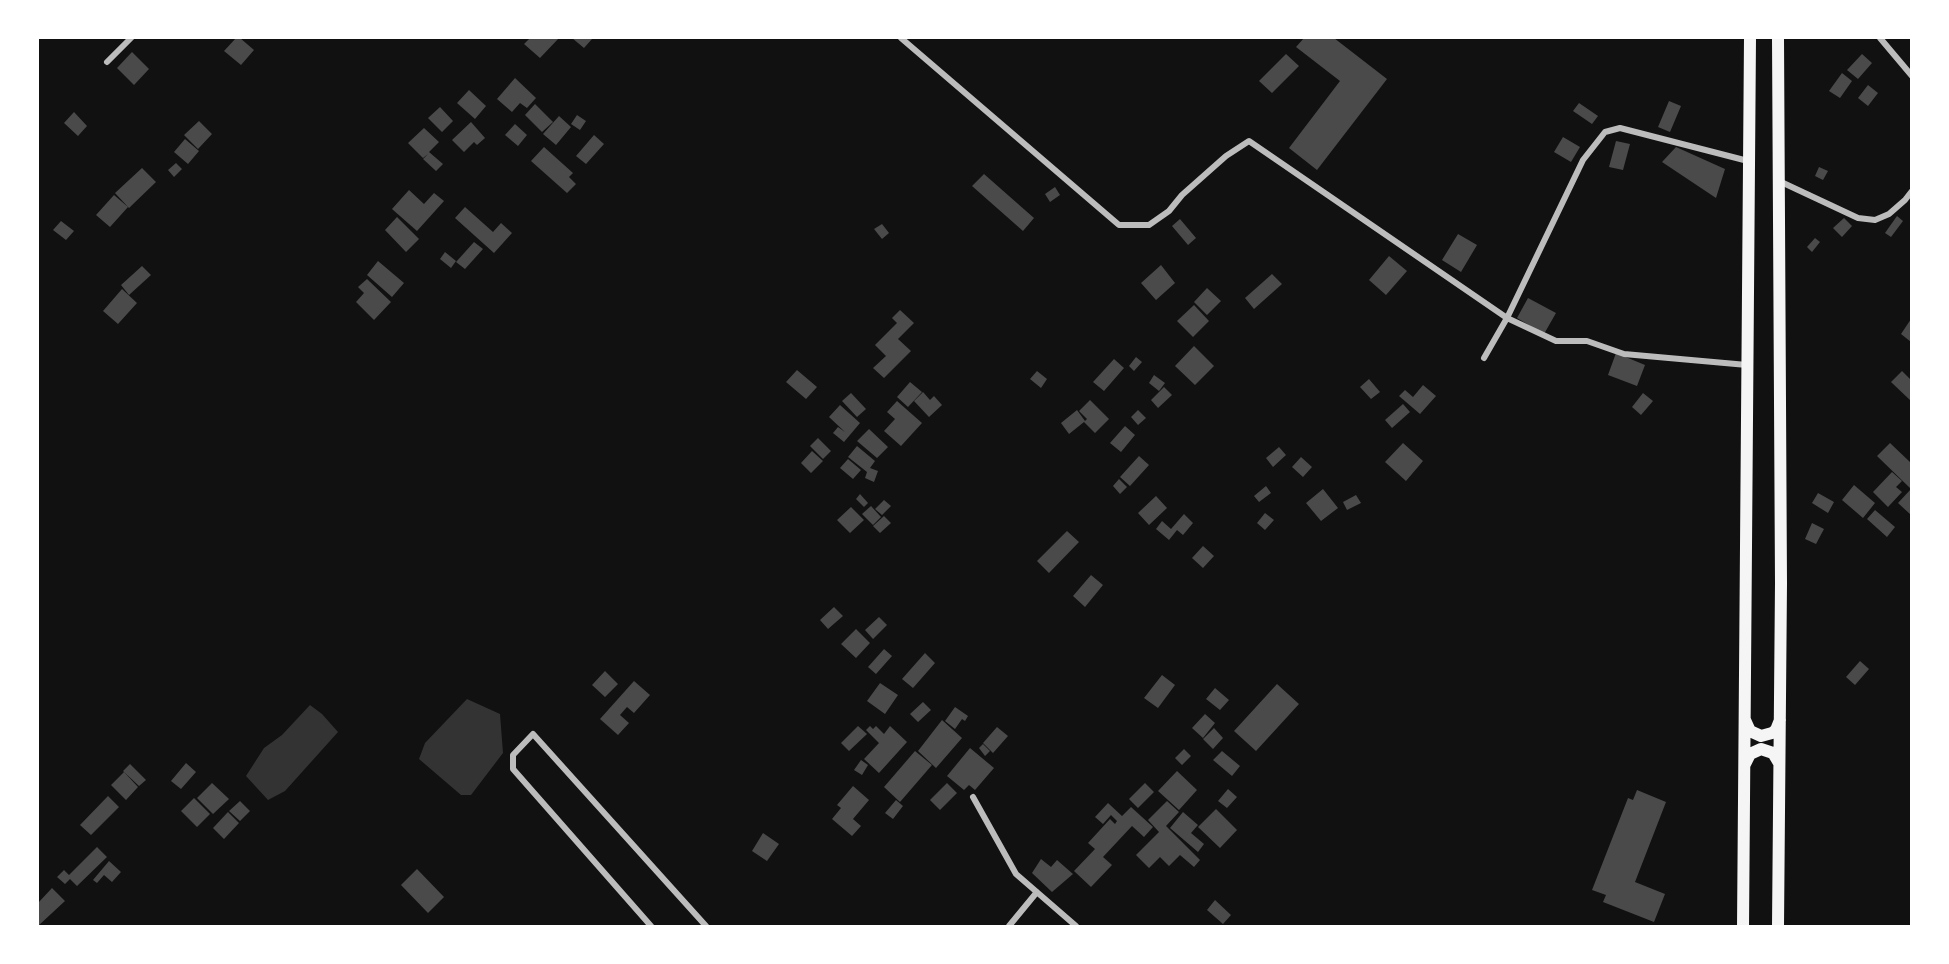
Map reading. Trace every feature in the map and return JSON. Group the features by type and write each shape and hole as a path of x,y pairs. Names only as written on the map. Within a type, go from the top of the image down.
{"highway":[{"path":"1743,927 1750,38"},
{"path":"1778,38 1781,583 1778,927"},
{"path":"1745,716 1747,726 1755,734 1761,736 1772,733 1780,719"},
{"path":"1744,765 1750,754 1761,749 1773,753 1779,763"}],"street":[{"path":"107,62 131,38"},
{"path":"901,38 1119,225 1149,225 1168,211 1182,195 1226,156 1249,141 1507,318 1556,341 1587,340 1624,354 1747,365"},
{"path":"1880,38 1911,76"},
{"path":"1484,358 1507,318 1583,160 1605,132 1620,128 1748,161"},
{"path":"1779,181 1858,218 1875,220 1889,214 1905,200 1911,191"},
{"path":"651,927 513,769 513,755 534,734 706,927"},
{"path":"973,797 1016,874 1076,927"},
{"path":"1009,927 1037,892"}],"shaded area":[{"path":"467,699 500,714 503,753 471,795 461,795 419,759 425,743"},
{"path":"310,705 322,714 338,732 285,791 268,800 246,776 264,748 282,735"}],"building":[{"path":"236,38 240,38 254,50 241,65 224,51"},
{"path":"530,38 559,38 540,58 524,44"},
{"path":"572,38 591,38 592,39 584,48"},
{"path":"1304,38 1334,38 1387,79 1317,170 1289,148 1340,81 1296,47"},
{"path":"132,52 149,69 134,85 117,68"},
{"path":"1286,54 1299,66 1272,93 1259,81"},
{"path":"1862,54 1872,63 1858,79 1847,70"},
{"path":"1842,73 1852,81 1840,98 1829,91"},
{"path":"515,78 536,98 527,108 520,103 512,112 497,99"},
{"path":"1868,85 1878,93 1868,106 1858,98"},
{"path":"469,90 486,106 475,119 457,103"},
{"path":"1669,101 1681,106 1670,132 1658,127"},
{"path":"1579,103 1598,116 1592,124 1573,111"},
{"path":"535,104 553,122 542,132 525,115"},
{"path":"440,107 453,121 442,132 428,118"},
{"path":"74,112 87,126 78,136 64,123"},
{"path":"577,115 586,121 580,130 571,124"},
{"path":"559,116 571,127 556,145 543,134"},
{"path":"199,121 212,134 198,149 184,135"},
{"path":"471,122 485,138 477,145 474,142 464,152 452,140"},
{"path":"515,124 527,135 518,146 505,135"},
{"path":"424,128 439,142 429,152 443,164 436,171 423,159 428,154 423,158 408,143"},
{"path":"594,135 604,144 586,164 576,156"},
{"path":"1563,137 1580,147 1571,162 1554,152"},
{"path":"185,139 199,151 188,164 174,152"},
{"path":"1616,141 1630,144 1623,170 1609,167"},
{"path":"544,147 573,173 569,177 576,184 567,193 531,161"},
{"path":"1676,147 1725,169 1716,198 1662,162"},
{"path":"176,163 182,169 174,177 168,170"},
{"path":"1819,167 1828,171 1823,180 1815,176"},
{"path":"142,168 156,182 129,208 115,193"},
{"path":"984,174 1034,218 1023,231 972,186"},
{"path":"1055,187 1060,195 1050,202 1045,194"},
{"path":"409,190 424,204 434,193 444,201 417,231 392,209"},
{"path":"114,195 128,207 110,227 96,215"},
{"path":"465,207 493,232 501,223 512,233 494,253 455,218"},
{"path":"1897,216 1903,221 1891,237 1885,233"},
{"path":"397,217 419,239 406,252 385,230"},
{"path":"1844,218 1852,226 1842,237 1833,228"},
{"path":"1180,219 1196,238 1188,245 1172,226"},
{"path":"61,221 74,231 66,240 53,230"},
{"path":"882,224 889,233 882,239 874,229"},
{"path":"1458,234 1477,245 1461,272 1442,260"},
{"path":"1815,238 1820,242 1812,252 1807,247"},
{"path":"474,242 483,249 465,269 456,262"},
{"path":"445,252 456,261 451,268 440,259"},
{"path":"1389,256 1407,271 1386,295 1369,280"},
{"path":"378,261 404,283 392,297 367,275"},
{"path":"1161,265 1175,283 1156,300 1141,283"},
{"path":"142,266 151,275 129,295 121,285"},
{"path":"1272,274 1282,284 1254,309 1245,298"},
{"path":"367,279 391,302 374,320 356,302 364,293 358,287"},
{"path":"1207,288 1221,301 1207,315 1194,302"},
{"path":"122,289 137,303 118,324 103,311"},
{"path":"1528,298 1556,313 1544,334 1517,318"},
{"path":"1194,305 1209,321 1193,337 1177,321"},
{"path":"900,310 914,323 898,339 911,351 884,378 873,368 886,356 875,345 897,323 892,318"},
{"path":"1911,319 1911,342 1901,334"},
{"path":"1194,346 1214,366 1195,385 1175,366"},
{"path":"1616,353 1645,365 1637,386 1608,375"},
{"path":"1136,357 1142,362 1134,371 1129,366"},
{"path":"1114,359 1124,368 1104,391 1093,382"},
{"path":"797,370 817,387 806,399 786,382"},
{"path":"1037,371 1047,379 1041,388 1030,379"},
{"path":"1902,371 1910,379 1911,377 1911,401 1891,382"},
{"path":"1154,375 1165,383 1159,391 1149,383"},
{"path":"1369,379 1380,392 1371,399 1360,387"},
{"path":"910,382 922,392 908,407 897,397"},
{"path":"1423,385 1436,396 1420,414 1399,396 1405,390 1413,397"},
{"path":"1164,387 1172,395 1158,408 1151,400"},
{"path":"923,392 930,400 934,396 942,405 929,417 914,401"},
{"path":"851,393 866,409 857,417 842,401"},
{"path":"1643,393 1653,401 1641,415 1632,407"},
{"path":"1090,400 1109,419 1095,433 1084,422 1069,434 1061,423 1077,410 1085,421 1087,419 1079,411"},
{"path":"897,401 922,423 901,446 884,431 895,419 887,412"},
{"path":"1403,404 1410,412 1392,428 1385,420"},
{"path":"840,405 860,423 844,442 833,433 838,427 845,432 829,417"},
{"path":"1138,410 1146,418 1138,425 1131,417"},
{"path":"1125,426 1135,435 1121,452 1110,443"},
{"path":"869,429 888,447 877,458 857,441"},
{"path":"818,438 831,451 823,459 810,446"},
{"path":"1403,443 1423,461 1406,481 1385,462"},
{"path":"1890,443 1911,463 1911,489 1877,456"},
{"path":"857,446 875,461 870,468 878,471 874,482 865,478 867,472 848,457"},
{"path":"1279,447 1286,455 1273,467 1266,458"},
{"path":"812,451 823,461 811,473 801,463"},
{"path":"1139,456 1149,465 1130,486 1120,477"},
{"path":"1301,457 1312,467 1303,477 1292,467"},
{"path":"848,459 861,470 853,479 840,468"},
{"path":"1892,472 1902,481 1896,487 1902,492 1888,507 1873,492"},
{"path":"1119,479 1127,487 1120,494 1113,486"},
{"path":"1854,485 1875,503 1863,518 1842,500"},
{"path":"1266,486 1271,493 1259,502 1254,496"},
{"path":"1323,489 1338,508 1321,521 1306,503"},
{"path":"1911,489 1911,515 1898,503"},
{"path":"1818,493 1834,502 1828,513 1812,503"},
{"path":"860,494 868,503 864,507 856,499"},
{"path":"1356,495 1361,503 1347,510 1343,502"},
{"path":"1156,496 1167,508 1149,525 1138,513"},
{"path":"884,500 891,506 882,515 875,509"},
{"path":"871,506 881,517 873,525 862,514"},
{"path":"851,507 864,520 850,533 837,520"},
{"path":"1875,510 1895,527 1887,537 1867,519"},
{"path":"1265,513 1274,520 1265,530 1257,523"},
{"path":"1184,514 1193,523 1183,535 1177,530 1169,540 1156,529 1162,521 1171,529"},
{"path":"884,516 891,523 880,533 873,526"},
{"path":"1812,523 1824,529 1816,544 1805,539"},
{"path":"1067,531 1079,542 1049,573 1037,561"},
{"path":"1203,546 1214,556 1203,568 1192,558"},
{"path":"1091,575 1103,585 1085,607 1073,596"},
{"path":"834,607 843,616 828,629 820,620"},
{"path":"879,617 887,625 873,639 865,630"},
{"path":"856,629 870,643 856,658 841,644"},
{"path":"884,649 892,656 876,674 868,667"},
{"path":"925,653 935,663 913,688 902,679"},
{"path":"1860,661 1869,669 1855,685 1846,677"},
{"path":"605,671 618,684 605,697 592,685"},
{"path":"1162,675 1175,685 1158,708 1144,698"},
{"path":"634,681 650,695 634,713 627,707 620,715 629,723 618,735 600,719"},
{"path":"880,683 898,695 885,714 867,701"},
{"path":"1277,684 1299,704 1256,751 1234,731"},
{"path":"1215,688 1229,700 1220,710 1206,699"},
{"path":"923,702 931,710 918,722 910,714"},
{"path":"955,707 968,716 965,721 962,719 955,729 945,721"},
{"path":"1205,714 1215,723 1203,738 1192,728"},
{"path":"942,720 962,738 936,768 918,751"},
{"path":"858,726 867,734 849,751 841,743"},
{"path":"870,726 873,729 876,726 884,734 890,726 907,742 879,773 864,759 879,743 866,730"},
{"path":"997,727 1008,736 993,753 983,743"},
{"path":"1214,728 1223,738 1213,749 1203,739"},
{"path":"983,744 990,751 985,756 979,748"},
{"path":"970,748 994,768 975,790 969,785 964,790 947,776"},
{"path":"1184,749 1191,756 1182,765 1175,758"},
{"path":"915,751 932,765 900,802 884,787"},
{"path":"1222,751 1240,766 1232,776 1213,760"},
{"path":"861,760 868,765 862,775 854,770"},
{"path":"186,763 196,772 181,789 171,781"},
{"path":"130,764 146,780 139,786 123,771"},
{"path":"1177,771 1197,790 1179,810 1158,791"},
{"path":"124,772 138,787 126,800 111,785"},
{"path":"212,783 229,799 213,814 197,798"},
{"path":"947,783 957,793 940,810 930,800"},
{"path":"1145,783 1154,792 1138,808 1129,799"},
{"path":"853,786 869,800 853,819 861,826 852,836 832,819 841,808 837,805"},
{"path":"1228,789 1237,797 1227,808 1218,801"},
{"path":"1637,790 1666,802 1635,882 1665,894 1654,922 1603,902 1606,895 1592,890 1628,798 1633,800"},
{"path":"108,796 119,807 91,835 80,825"},
{"path":"194,798 210,814 197,827 181,811"},
{"path":"896,800 903,806 893,819 885,813"},
{"path":"240,801 250,811 240,821 229,811"},
{"path":"1167,801 1179,812 1166,826 1200,860 1194,867 1180,855 1169,866 1160,857 1149,868 1136,855 1159,832 1148,820"},
{"path":"1108,803 1122,816 1131,807 1153,827 1144,837 1132,826 1103,857 1112,865 1091,887 1074,871 1095,849 1088,843 1110,819 1115,824 1117,821 1111,815 1103,824 1095,817"},
{"path":"1216,809 1237,830 1220,848 1198,827"},
{"path":"228,812 239,823 224,839 213,828"},
{"path":"1183,812 1198,825 1191,833 1204,844 1198,852 1170,828"},
{"path":"763,833 779,844 767,861 752,851"},
{"path":"97,847 107,857 77,886 70,879 65,884 57,877 64,870 69,875"},
{"path":"1041,859 1051,867 1057,860 1073,874 1052,892 1032,873"},
{"path":"109,861 121,872 112,882 104,875 97,883 93,880"},
{"path":"417,869 444,897 428,913 401,885"},
{"path":"52,888 65,901 38,926 38,903"},
{"path":"1215,900 1231,915 1223,924 1207,910"}]}
